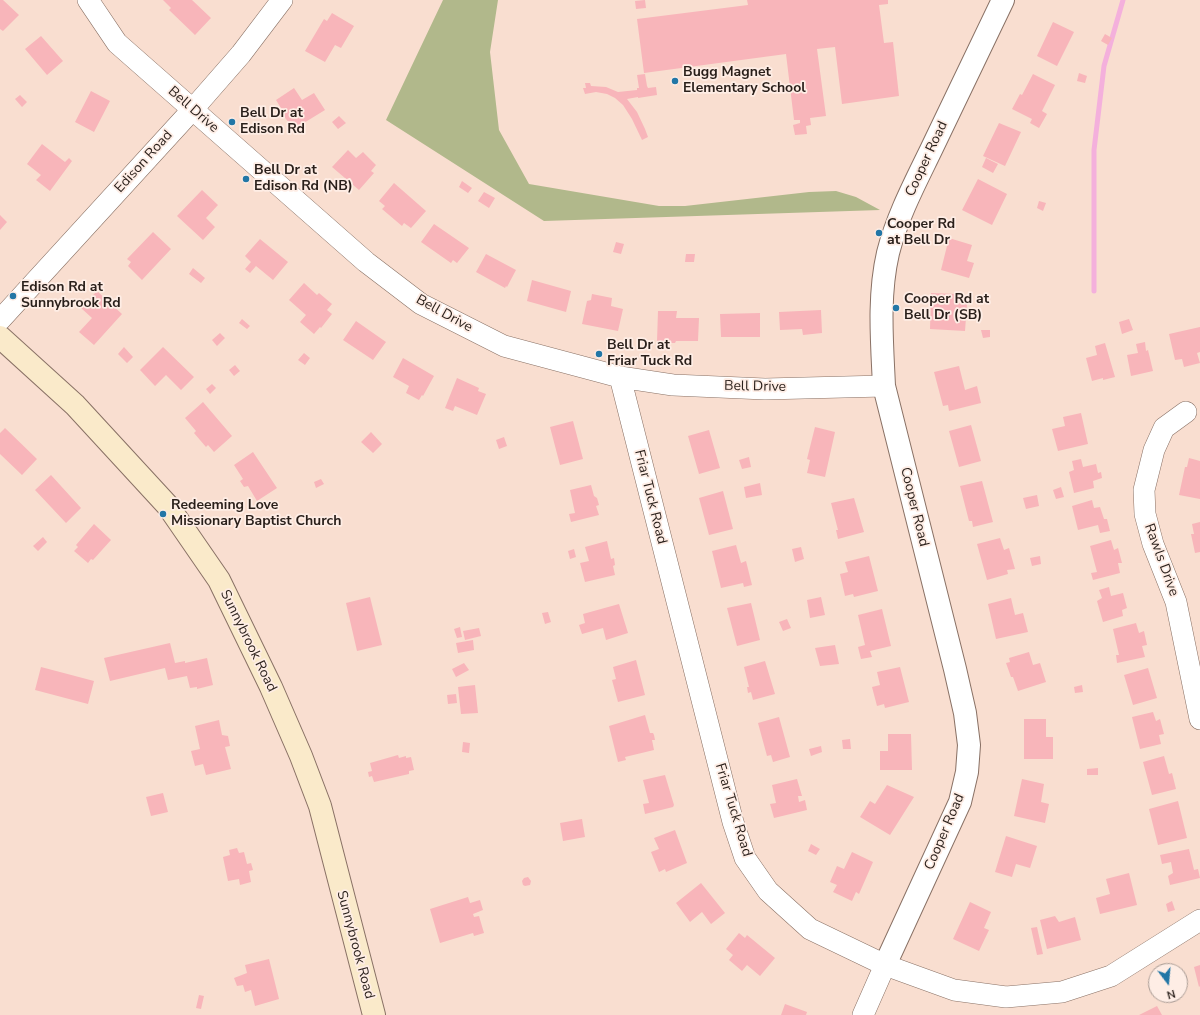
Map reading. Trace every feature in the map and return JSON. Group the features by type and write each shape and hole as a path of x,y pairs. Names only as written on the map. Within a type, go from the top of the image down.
{"main road":[{"name":"Sunnybrook Road","path":"0,337 75,405 168,506 219,580 271,687 301,756 320,806 374,1015"}],"street":[{"name":"Bell Drive","path":"88,0 117,43 366,262 420,304 504,346 620,377 673,385 765,388 884,386"},
{"name":"Edison Road","path":"0,320 242,54 282,0"},
{"name":"Cooper Road","path":"863,1015 960,802 967,772 969,745 965,713 955,669 884,386 882,290 888,253 897,224 1003,0"},
{"name":"Friar Tuck Road","path":"620,377 733,822 745,858 768,891 810,929 885,965 954,990 1006,997 1062,992 1111,976 1200,920"},
{"name":"Rawls Drive","path":"1186,412 1164,428 1154,450 1144,490 1145,514 1153,544 1176,602 1200,720"}],"green space":[{"path":"443,0 498,0 490,52 499,130 529,184 659,206 685,206 809,192 836,191 856,197 880,210 544,221 386,120"}],"building":[{"path":"0,0 3,0 19,15 3,31 0,29"},
{"path":"163,0 192,0 211,18 195,35 169,10 171,8"},
{"path":"645,0 646,8 636,9 635,1"},
{"path":"747,0 888,0 888,4 879,5 884,43 893,42 899,96 842,104 835,47 817,49 826,116 810,118 811,125 806,126 807,134 795,135 793,125 800,123 800,120 794,120 786,54 644,73 637,19 748,5"},
{"path":"332,13 354,26 341,48 335,45 325,62 305,51 324,19 327,21"},
{"path":"1053,22 1074,32 1057,66 1037,56"},
{"path":"1105,34 1112,38 1108,45 1101,41"},
{"path":"41,36 63,61 47,75 25,49"},
{"path":"1079,73 1087,76 1085,83 1077,81"},
{"path":"645,74 648,88 656,87 657,95 627,99 637,112 648,137 642,140 632,119 623,105 615,98 607,94 596,92 585,94 583,88 586,88 585,83 590,83 591,86 606,87 618,92 637,90 637,88 639,88 637,75"},
{"path":"1033,74 1055,85 1042,111 1047,114 1039,128 1030,123 1032,119 1012,109 1020,94 1022,95"},
{"path":"294,88 302,100 314,93 325,110 294,129 282,114 284,113 276,100"},
{"path":"91,91 110,101 94,132 75,122"},
{"path":"20,95 27,102 22,107 15,99"},
{"path":"339,116 346,123 338,129 332,122"},
{"path":"999,123 1021,132 1005,166 983,156"},
{"path":"42,144 65,162 69,158 72,161 50,191 36,180 41,175 27,164"},
{"path":"348,150 356,158 363,152 376,165 371,171 374,173 359,190 332,167"},
{"path":"986,158 998,164 993,173 982,167"},
{"path":"978,179 1007,194 992,225 962,210"},
{"path":"462,181 472,188 468,193 459,187"},
{"path":"394,183 426,211 411,228 404,223 402,226 382,209 385,206 379,201"},
{"path":"202,190 218,205 206,218 215,227 203,240 177,216"},
{"path":"484,192 495,198 489,208 478,201"},
{"path":"1039,201 1046,203 1043,211 1037,208"},
{"path":"0,215 7,222 0,230"},
{"path":"434,224 469,248 457,263 453,260 451,263 421,242"},
{"path":"153,232 171,249 142,280 128,266 131,262 127,259"},
{"path":"949,238 972,245 967,261 974,263 969,278 941,270"},
{"path":"260,239 288,262 273,280 256,266 250,273 245,269 251,262 245,256"},
{"path":"616,242 624,244 621,254 613,252"},
{"path":"486,254 516,270 507,287 506,286 505,288 476,272"},
{"path":"686,254 695,254 694,262 685,262"},
{"path":"193,268 205,278 201,283 189,274"},
{"path":"532,280 571,291 566,312 527,301"},
{"path":"304,283 317,295 319,293 332,304 327,310 332,314 314,334 300,322 306,315 289,300"},
{"path":"97,291 122,314 94,345 79,332 92,318 81,308"},
{"path":"931,293 956,294 956,303 967,304 965,331 930,329"},
{"path":"592,294 612,298 611,306 623,309 618,331 582,324 587,301 591,300"},
{"path":"821,310 822,333 803,335 802,329 780,330 779,312"},
{"path":"658,311 677,311 676,318 699,318 698,341 676,341 675,343 670,343 670,341 657,341"},
{"path":"760,313 760,337 721,337 720,314"},
{"path":"242,319 250,326 247,329 239,323"},
{"path":"1129,319 1133,330 1122,334 1119,322"},
{"path":"356,321 386,342 373,360 343,340"},
{"path":"1200,327 1200,352 1197,353 1200,363 1184,367 1182,359 1175,360 1169,334"},
{"path":"981,330 990,330 990,337 983,338"},
{"path":"220,333 225,338 217,346 212,340"},
{"path":"1145,342 1146,351 1148,350 1153,371 1131,376 1127,355 1138,353 1136,344"},
{"path":"1105,343 1115,377 1092,381 1086,358 1097,355 1095,346"},
{"path":"124,347 133,357 127,363 118,354"},
{"path":"163,347 194,377 181,390 166,375 155,386 140,370"},
{"path":"304,353 310,358 305,365 298,360"},
{"path":"403,358 434,376 423,396 422,395 419,400 406,393 409,386 393,377"},
{"path":"235,365 240,371 234,376 229,370"},
{"path":"959,366 965,390 977,386 981,403 949,411 948,405 943,406 934,372"},
{"path":"457,378 479,388 478,391 486,394 477,415 455,406 453,411 445,408"},
{"path":"212,384 216,388 210,394 206,389"},
{"path":"203,402 232,436 214,452 208,445 206,447 194,433 196,431 185,418"},
{"path":"1081,413 1088,444 1058,451 1052,429 1065,426 1063,417"},
{"path":"573,421 583,459 560,465 550,427"},
{"path":"971,425 981,461 959,467 949,431"},
{"path":"815,427 835,432 825,477 807,473 810,460 807,459"},
{"path":"5,428 37,459 22,475 0,454 0,433"},
{"path":"709,430 720,468 699,474 688,436"},
{"path":"371,432 382,444 373,453 361,442"},
{"path":"504,437 507,446 499,449 496,440"},
{"path":"253,452 277,488 257,501 248,486 244,487 240,481 243,479 234,465"},
{"path":"749,457 751,467 742,469 739,460"},
{"path":"1189,458 1200,461 1200,499 1179,495 1185,467 1187,467"},
{"path":"1081,459 1083,467 1096,464 1098,473 1101,472 1102,478 1093,481 1094,488 1074,493 1069,472 1074,470 1072,461"},
{"path":"51,475 81,508 66,523 35,490"},
{"path":"321,479 324,484 316,488 314,482"},
{"path":"982,481 993,522 973,527 972,521 969,521 960,486"},
{"path":"760,483 762,495 746,498 744,487"},
{"path":"591,485 594,496 597,498 599,505 596,506 599,515 571,522 569,514 575,513 570,490"},
{"path":"1061,487 1064,497 1056,499 1053,490"},
{"path":"723,491 733,529 709,535 699,498"},
{"path":"1037,495 1039,506 1026,509 1023,498"},
{"path":"854,498 864,532 838,539 836,530 838,530 831,503"},
{"path":"1092,500 1094,508 1100,507 1104,519 1107,519 1110,531 1100,533 1098,525 1078,530 1072,506"},
{"path":"1200,522 1200,552 1195,553 1191,534 1194,534 1192,524"},
{"path":"94,524 111,540 93,560 91,559 88,563 74,551 78,547 76,545"},
{"path":"43,537 47,542 38,551 33,546"},
{"path":"1000,538 1004,550 1009,548 1015,569 1007,570 1008,574 987,580 977,544"},
{"path":"1111,540 1114,550 1118,548 1122,563 1118,563 1120,573 1093,580 1091,573 1097,572 1090,546"},
{"path":"607,541 611,559 614,558 615,565 613,566 615,575 585,582 580,563 589,561 585,547"},
{"path":"736,545 741,563 746,561 752,585 744,587 743,583 721,588 712,551"},
{"path":"801,547 804,559 795,562 792,549"},
{"path":"574,549 576,557 570,559 568,551"},
{"path":"869,556 878,591 854,597 853,594 845,596 840,574 848,572 845,562"},
{"path":"1040,556 1041,564 1032,566 1030,558"},
{"path":"1109,587 1111,596 1123,593 1127,608 1122,610 1123,616 1103,622 1097,601 1102,598 1099,590"},
{"path":"370,597 382,645 357,651 346,603"},
{"path":"821,597 825,615 810,618 807,600"},
{"path":"1011,598 1015,615 1023,613 1028,632 996,639 988,604"},
{"path":"751,603 760,640 737,646 727,608"},
{"path":"619,604 628,633 606,640 603,628 582,634 579,625 585,623 583,614"},
{"path":"882,609 891,646 870,651 872,657 861,659 858,647 865,645 858,615"},
{"path":"548,612 551,622 545,624 542,613"},
{"path":"787,619 791,628 783,631 779,622"},
{"path":"1136,623 1139,633 1144,631 1147,645 1142,646 1145,657 1117,663 1116,655 1119,655 1113,629"},
{"path":"460,627 462,637 457,638 454,629"},
{"path":"479,628 481,636 465,640 463,631"},
{"path":"473,640 474,650 458,653 456,643"},
{"path":"170,643 175,663 185,661 185,663 207,658 213,685 197,689 197,687 190,688 187,676 168,680 165,668 110,681 104,658"},
{"path":"835,645 839,664 820,666 815,648"},
{"path":"1029,652 1033,665 1040,663 1046,682 1018,691 1006,663 1010,662 1009,658"},
{"path":"636,660 645,695 618,702 612,680 616,679 613,667"},
{"path":"765,661 775,694 753,700 751,692 748,693 747,687 749,687 744,667"},
{"path":"464,663 469,670 456,677 452,669"},
{"path":"41,667 94,681 88,704 35,690"},
{"path":"900,667 909,702 885,708 884,704 877,706 872,687 880,685 877,672"},
{"path":"1148,668 1157,698 1133,705 1124,675"},
{"path":"475,685 478,713 461,714 458,687"},
{"path":"1082,685 1083,692 1075,693 1074,687"},
{"path":"456,694 457,703 448,704 447,695"},
{"path":"1153,712 1156,721 1160,719 1164,734 1159,735 1161,744 1140,749 1132,717"},
{"path":"645,715 650,733 653,733 654,735 655,740 652,740 654,750 625,757 626,760 618,762 609,726"},
{"path":"779,717 790,757 773,762 771,755 767,756 758,723"},
{"path":"1024,719 1046,719 1046,737 1053,737 1053,759 1024,759"},
{"path":"219,720 222,735 228,736 230,746 225,747 231,769 206,775 203,764 195,766 191,751 200,749 195,726"},
{"path":"888,734 911,734 912,770 880,770 880,751 888,751"},
{"path":"850,739 851,749 843,749 842,740"},
{"path":"463,742 470,743 469,753 462,752"},
{"path":"821,746 822,752 811,756 809,749"},
{"path":"398,755 399,758 406,756 406,758 411,757 414,770 409,771 409,774 374,782 372,776 369,777 368,772 372,771 370,763"},
{"path":"1164,756 1169,774 1172,773 1176,789 1152,795 1143,762"},
{"path":"1098,768 1098,775 1087,775 1087,769"},
{"path":"665,775 674,805 673,807 645,814 643,804 649,803 643,780"},
{"path":"797,779 802,796 798,796 799,802 805,800 807,810 774,818 770,804 776,803 772,785"},
{"path":"1022,779 1044,784 1041,802 1049,804 1045,823 1014,816"},
{"path":"887,785 914,797 890,835 860,817 870,801 875,804"},
{"path":"163,793 168,812 151,816 146,797"},
{"path":"1178,801 1187,838 1158,845 1149,809"},
{"path":"582,819 585,837 563,841 560,823"},
{"path":"675,830 687,863 666,872 665,869 659,872 651,852 659,849 654,838"},
{"path":"1006,836 1037,846 1030,868 1016,864 1012,877 995,872"},
{"path":"811,844 820,849 816,855 808,851"},
{"path":"237,848 239,853 244,852 247,864 251,863 253,870 249,871 251,882 240,885 239,879 228,881 223,857 230,855 229,850"},
{"path":"1189,849 1194,870 1198,869 1200,878 1170,885 1168,876 1173,873 1171,862 1162,864 1160,855"},
{"path":"852,852 873,862 859,894 856,892 852,901 833,892 837,885 830,882 837,866 844,869"},
{"path":"1129,873 1137,905 1100,914 1096,898 1110,894 1106,879"},
{"path":"528,877 531,881 530,885 525,886 523,885 522,881 524,878"},
{"path":"701,883 725,913 711,924 702,912 690,922 676,903"},
{"path":"468,897 470,903 480,900 483,910 473,914 474,917 479,916 484,933 474,936 473,933 440,943 430,909"},
{"path":"1172,901 1175,910 1168,912 1166,904"},
{"path":"970,902 991,912 984,928 989,930 979,951 953,939"},
{"path":"1055,916 1059,922 1075,917 1081,940 1047,949 1040,920"},
{"path":"1037,927 1043,954 1037,955 1031,928"},
{"path":"739,933 745,938 747,935 775,958 760,976 747,965 742,971 729,960 733,955 726,949"},
{"path":"269,959 279,999 255,1006 251,990 245,992 243,985 237,986 234,978 247,973 245,965"},
{"path":"1200,965 1200,986 1199,987 1194,967"},
{"path":"199,995 204,996 201,1009 196,1008"},
{"path":"785,1004 807,1012 806,1015 781,1015"},
{"path":"1157,1006 1162,1015 1139,1015"}],"waterway":[{"path":"1094,291 1094,150 1104,66 1123,0"}],"place":[{"name":"Bugg Magnet Elementary School","path":"675,81"},
{"name":"Bell Dr at Edison Rd","path":"232,122"},
{"name":"Bell Dr at Edison Rd (NB)","path":"246,179"},
{"name":"Cooper Rd at Bell Dr","path":"879,233"},
{"name":"Edison Rd at Sunnybrook Rd","path":"13,296"},
{"name":"Cooper Rd at Bell Dr (SB)","path":"896,308"},
{"name":"Bell Dr at Friar Tuck Rd","path":"599,354"},
{"name":"Redeeming Love Missionary Baptist Church","path":"163,514"}]}
